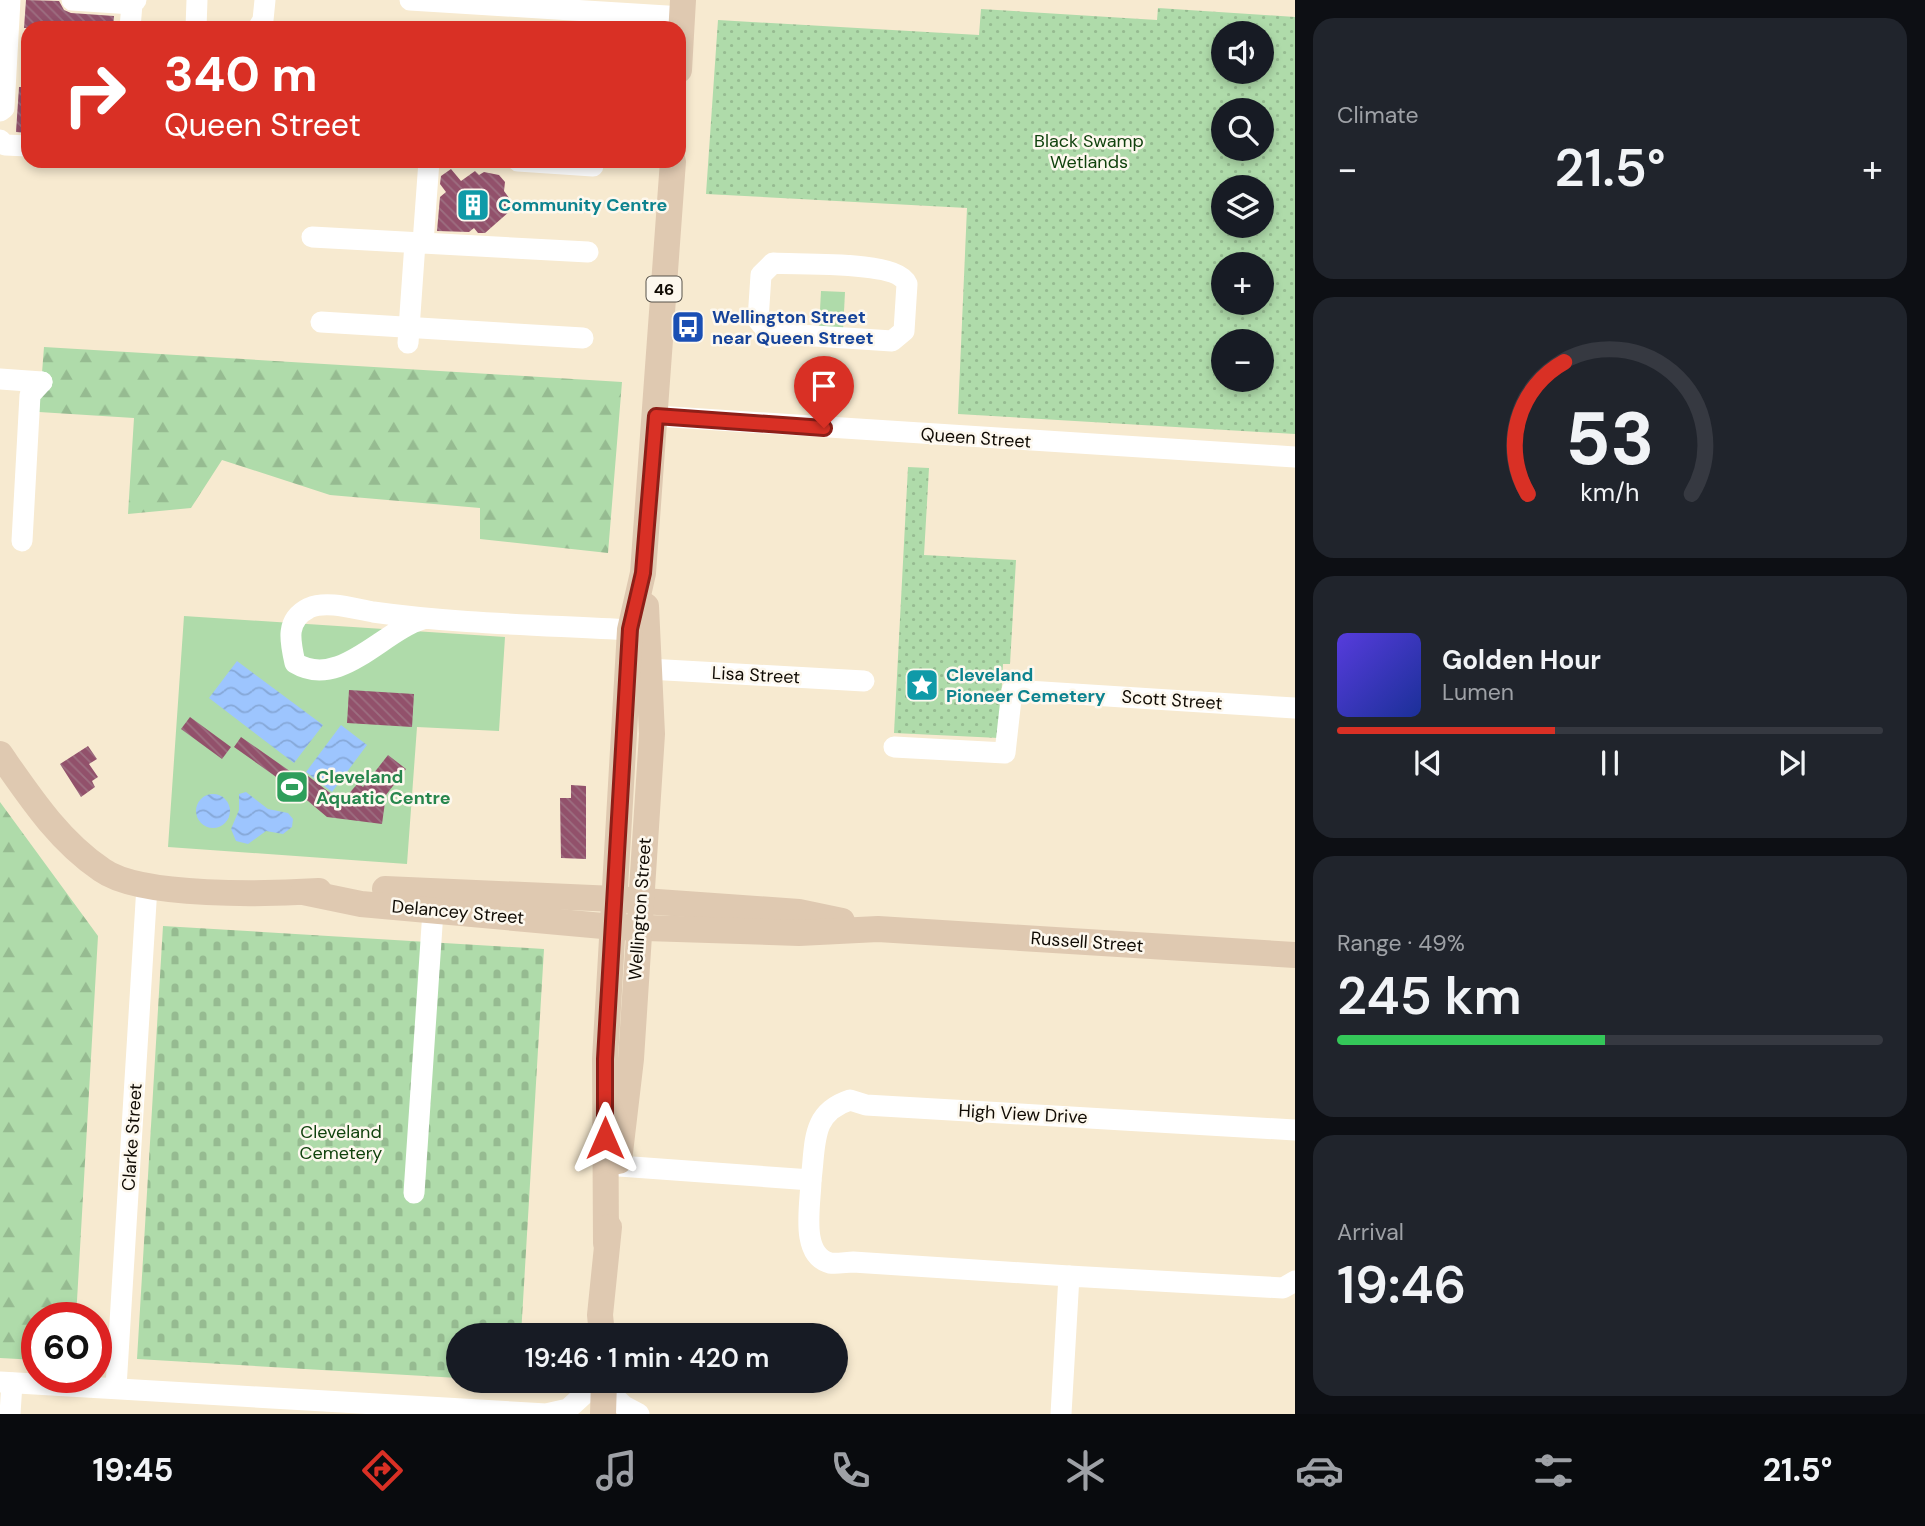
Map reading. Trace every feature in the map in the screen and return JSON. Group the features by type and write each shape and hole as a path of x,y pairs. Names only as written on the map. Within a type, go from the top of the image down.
{"main road":[{"name":"Wellington Street","path":"632,834 652,734 643,573 673,168"},
{"name":"Wellington Street","path":"606,1243 605,1059 626,927 632,834 630,629 643,573"},
{"name":"Delancey Street","path":"0,754 49,824 73,846 104,872 147,886 176,890 303,892 366,888 433,900 466,902 628,900"},
{"name":"Russell Street","path":"628,900 799,912 878,929"},
{"name":"Delancey Street","path":"466,902 626,927"},
{"name":"Wellington Street","path":"599,1323 606,1243 619,1166 631,1059 626,927"},
{"name":"Russell Street","path":"626,927 799,933 878,929 1295,955"},
{"path":"597,1393 603,1414"}],"street":[{"path":"0,111 4,108 10,0"},
{"path":"72,0 134,2 131,21"},
{"path":"196,21 197,0"},
{"path":"262,21 265,0"},
{"path":"410,0 683,9"},
{"path":"0,140 5,145 21,146"},
{"path":"409,335 428,168"},
{"path":"312,237 588,252"},
{"path":"773,263 854,265 870,271 897,273 904,277 904,331 900,337 892,341 830,338 769,333 762,328 758,320 761,275 765,268 773,263"},
{"path":"321,322 409,335 583,338"},
{"path":"0,379 42,382 30,395 22,541"},
{"name":"Queen Street","path":"656,416 1295,457"},
{"path":"423,619 404,625 345,664 323,672 305,670 295,663 289,631 296,618 311,607 330,605 423,619 630,629"},
{"name":"Lisa Street","path":"648,669 864,681"},
{"name":"Scott Street","path":"894,747 1005,753 1012,690 1295,708"},
{"name":"Clarke Street","path":"116,1387 147,886"},
{"path":"414,1193 433,900"},
{"name":"High View Drive","path":"1295,1130 866,1105 850,1100 826,1111 818,1124 811,1180 810,1242 819,1257 830,1263 853,1262 1283,1288 1295,1281"},
{"path":"619,1166 811,1180"},
{"path":"1061,1414 1069,1276"},
{"path":"10,1414 6,1383 116,1387 369,1409 546,1414 568,1409 592,1393"},
{"path":"601,1393 639,1414"}],"green space":[{"name":"Black Swamp Wetlands","path":"1158,8 1295,17 1295,434 958,414 967,208 706,194 718,20 979,35 981,9 1157,20"},
{"path":"821,291 845,292 843,331 819,329"},
{"path":"44,347 622,382 608,553 480,539 480,508 330,495 222,460 191,508 128,514 134,418 39,412"},
{"path":"908,467 929,468 924,555 1016,560 1010,664 1003,664 999,738 894,733"},
{"name":"Cleveland Aquatic Centre","path":"184,616 505,637 499,731 417,727 407,864 168,847"},
{"path":"0,802 98,936 77,1302 21,1302 21,1359 0,1358"},
{"name":"Cleveland Cemetery","path":"163,926 544,949 522,1323 446,1323 446,1377 137,1359"}],"water":[{"path":"237,661 323,725 294,763 209,698"},
{"path":"341,725 367,745 332,792 306,772"},
{"path":"246,792 268,809 288,813 293,819 292,827 283,834 266,831 248,844 236,841 231,829 239,810 239,794"},
{"path":"213,794 225,799 230,811 225,823 213,828 201,823 196,811 201,799"}],"building":[{"path":"26,0 59,1 64,10 71,13 114,16 114,21 24,21"},
{"path":"19,87 21,87 21,132 16,132"},
{"name":"Community Centre","path":"451,169 461,181 475,171 479,175 484,172 499,175 505,182 504,191 512,202 511,210 485,233 478,233 474,228 469,232 437,231 440,197 446,192 440,184 441,176"},
{"path":"349,690 414,694 412,727 347,723"},
{"path":"190,717 231,747 222,759 181,729"},
{"path":"241,737 304,781 308,776 342,802 358,783 363,787 388,755 406,769 386,795 382,824 327,817 296,791 234,747"},
{"path":"88,746 97,759 89,764 98,777 92,781 95,787 81,797 60,764"},
{"path":"571,785 586,786 586,859 561,858 560,798 571,798"}],"place":[{"name":"Community Centre","path":"473,205"},
{"name":"Wellington Street near Queen Street","path":"688,327"},
{"name":"Cleveland Pioneer Cemetery","path":"922,685"},
{"name":"Cleveland Aquatic Centre","path":"292,787"}],"route":[{"path":"605,1138 605,1059 630,629 643,573 656,416 824,428"}]}
